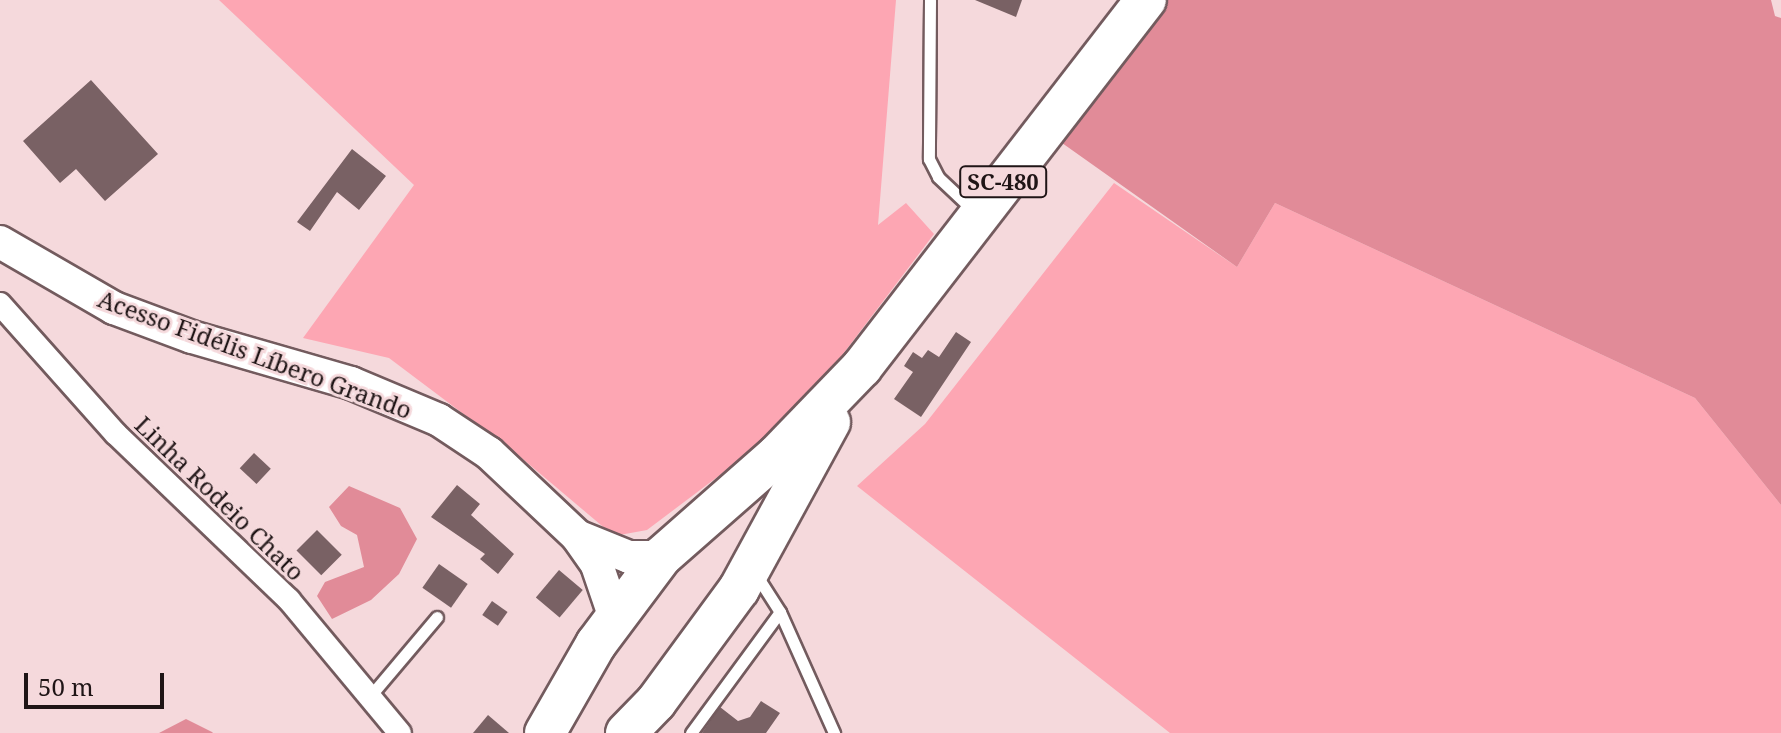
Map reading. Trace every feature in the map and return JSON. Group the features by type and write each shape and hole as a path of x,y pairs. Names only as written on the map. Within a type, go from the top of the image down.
{"highway":[{"name":"SC-480","path":"545,733 568,715 615,618 673,545 777,455 862,367 977,214 1146,0"},
{"name":"SC-480","path":"626,733 656,702 751,567 862,367"},
{"path":"673,545 728,536 751,567"}],"street":[{"name":"Acesso Fidélis Líbero Grando","path":"0,242 114,308 192,337 351,383 439,420 489,453 577,536 601,574 615,618"},
{"name":"Linha Rodeio Chato","path":"0,304 116,434 289,600 400,733"},
{"name":"Acesso Fidélis Líbero Grando","path":"577,536 629,557 673,545"}],"lane":[{"path":"930,0 929,159 938,177 977,214"},
{"path":"751,567 780,612 834,733"},
{"path":"691,733 780,612"},
{"path":"371,695 437,617"}],"shaded area":[{"path":"219,0 896,0 878,225 906,203 934,234 793,420 647,530 614,536 518,455 389,358 303,338 414,185"},
{"path":"1165,0 1771,0 1775,16 1781,18 1781,505 1695,398 1275,203 1237,267 1055,138"},
{"path":"1114,183 1237,267 1275,203 1695,398 1781,505 1781,733 1170,733 857,486 925,424"},
{"path":"349,486 400,508 417,539 399,574 371,600 332,619 317,596 325,582 364,567 357,535 341,526 329,507"},
{"path":"186,719 213,733 159,733"}],"building":[{"path":"975,0 1022,0 1016,17"},
{"path":"91,80 158,154 105,201 76,169 60,183 23,141"},
{"path":"352,149 386,176 359,210 337,192 310,231 297,222"},
{"path":"956,332 971,342 921,417 894,399 913,372 904,366 913,352 922,358 928,350 939,357"},
{"path":"254,453 271,469 256,484 240,468"},
{"path":"457,485 480,504 471,515 514,554 498,574 480,559 485,554 431,517"},
{"path":"317,530 342,555 321,575 296,551"},
{"path":"439,564 468,584 451,608 422,588"},
{"path":"559,570 583,590 560,618 536,598"},
{"path":"492,601 508,612 498,626 482,615"},
{"path":"761,701 780,713 766,733 702,733 720,707 738,721 750,717"},
{"path":"488,715 509,733 473,733"}]}
